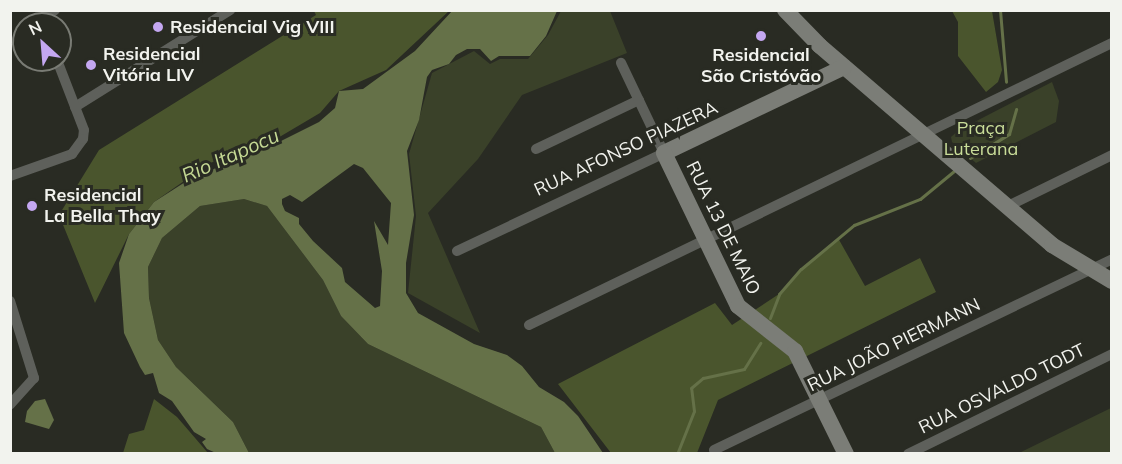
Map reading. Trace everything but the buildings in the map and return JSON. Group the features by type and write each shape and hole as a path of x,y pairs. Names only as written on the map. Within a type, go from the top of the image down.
{"main road":[{"path":"785,10 844,67 1008,206 1088,270 1112,281"},
{"name":"RUA AFONSO PIAZERA","path":"664,153 844,67"},
{"name":"RUA 13 DE MAIO","path":"664,153 738,306 753,322 791,346 846,453"}],"street":[{"path":"75,107 230,10"},
{"path":"529,325 924,136 1112,43"},
{"name":"RUA 13 DE MAIO","path":"621,63 664,153"},
{"path":"10,176 72,154 80,147 84,130 62,72"},
{"path":"537,152 640,103"},
{"name":"RUA AFONSO PIAZERA","path":"457,251 664,153"},
{"path":"1008,206 1112,155"},
{"name":"RUA JOÃO PIERMANN","path":"714,450 1112,259"},
{"path":"10,301 34,378 10,405"},
{"name":"RUA OSVALDO TODT","path":"908,453 1112,354"}],"green space":[{"path":"561,11 610,11 627,53 522,95 478,159 428,213 480,333 408,293 416,216 409,154 432,73 474,51 490,64 500,59 528,59 548,35"},
{"name":"Praça Luterana","path":"1052,82 1059,101 1056,122 976,163 952,142 951,137 959,130"},
{"path":"244,199 267,206 323,280 341,316 368,344 541,427 555,453 249,453 233,422 176,367 158,340 149,298 148,267 162,238 200,206"},
{"path":"1111,408 1111,453 1019,453"}],"shaded area":[{"path":"453,10 557,11 546,36 530,56 499,56 491,61 480,49 467,49 456,55 449,64 432,70 427,77 419,120 407,151 414,215 406,263 406,293 418,313 474,344 507,355 522,366 539,387 564,402 578,416 603,453 555,453 541,427 368,344 341,316 323,280 267,206 244,199 200,206 162,238 148,267 149,298 158,340 176,367 233,422 249,453 216,453 207,449 202,442 206,439 194,432 172,401 159,393 153,373 145,375 124,333 119,263 129,234 154,202 193,177 265,149 319,122 335,108 339,91 363,89 415,51","holes":["354,164 363,168 391,203 388,245 374,221 382,271 380,306 375,308 345,282 342,268 313,241 299,224 299,218 285,211 282,204 282,199 290,195 302,202"]},
{"path":"314,11 449,11 386,70 339,91 320,113 271,142 210,163 154,202 129,234 95,303 59,215 99,150 316,15"},
{"path":"952,11 992,11 1002,70 998,82 986,92 958,56 958,22"},
{"path":"838,238 865,286 920,258 936,292 718,400 697,453 611,453 558,384 715,303 732,325 779,294 801,269"},
{"path":"45,399 54,420 49,429 25,422 27,411 35,401"},
{"path":"154,399 177,417 208,453 123,453 129,434 144,430"}],"waterway":[{"path":"1000,10 1006,82"},
{"path":"970,158 1009,134 1016,109"},
{"path":"770,318 779,294 801,269 854,225 920,199 954,171"},
{"path":"677,454 694,411 691,388 703,378 744,369 760,343"}],"place":[{"name":"Residencial Vig VIII","path":"158,27"},
{"name":"Residencial São Cristóvão","path":"761,36"},
{"name":"Residencial Vitória LIV","path":"91,65"},
{"name":"Residencial La Bella Thay","path":"32,206"}],"water label":[{"name":"Rio Itapocu","path":"230,155"}]}
